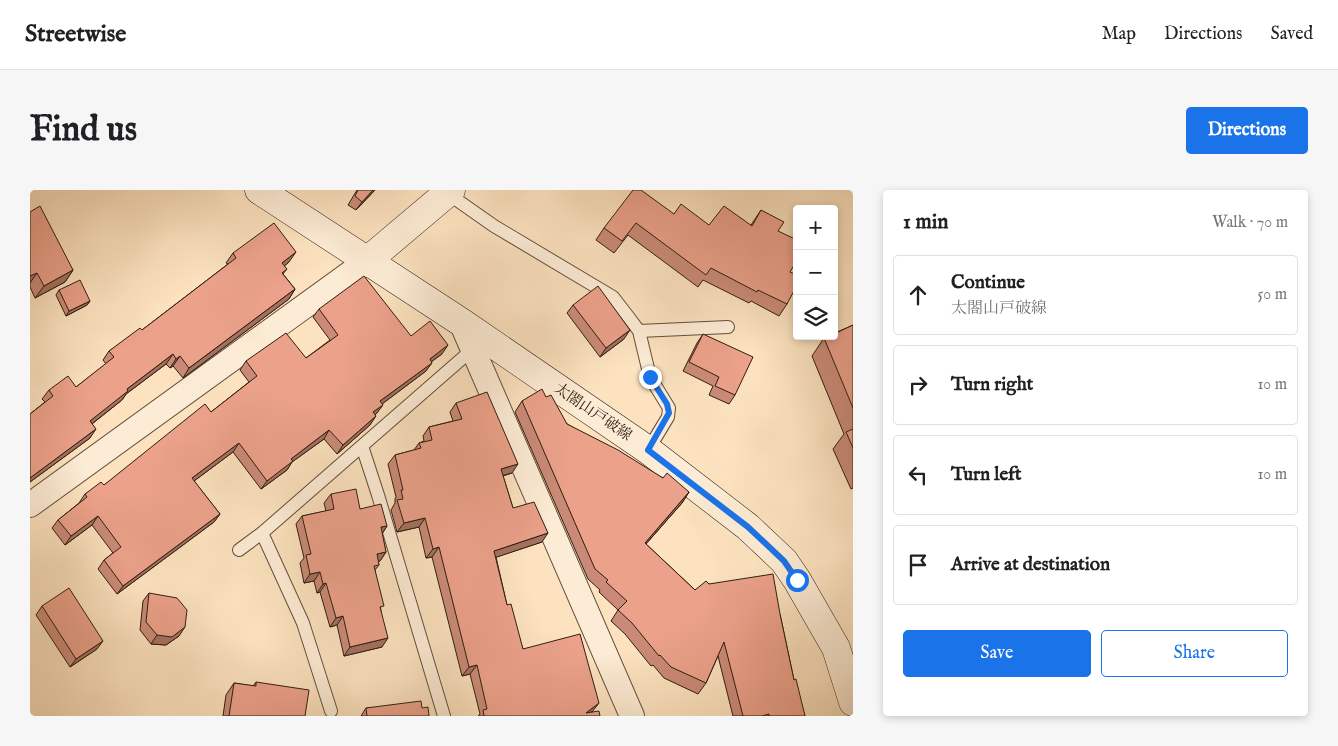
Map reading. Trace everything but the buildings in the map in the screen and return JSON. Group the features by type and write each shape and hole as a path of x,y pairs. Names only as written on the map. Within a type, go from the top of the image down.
{"main road":[{"name":"太閤山戸破線","path":"263,192 461,322 648,450 748,527 784,561 797,580 836,648 853,702"},
{"path":"367,261 449,192"}],"street":[{"path":"30,505 367,261"},
{"path":"461,322 632,716"},
{"path":"844,716 853,714"}],"lane":[{"path":"449,192 494,226 613,297 639,331 650,377 669,408 668,417 648,450"},
{"path":"639,331 728,327"},
{"path":"240,550 262,534 473,350"},
{"path":"362,446 444,716"},
{"path":"262,534 303,624 331,711"}],"route":[{"path":"650,377 667,404 669,413 648,450 748,527 784,561 797,580"}]}
